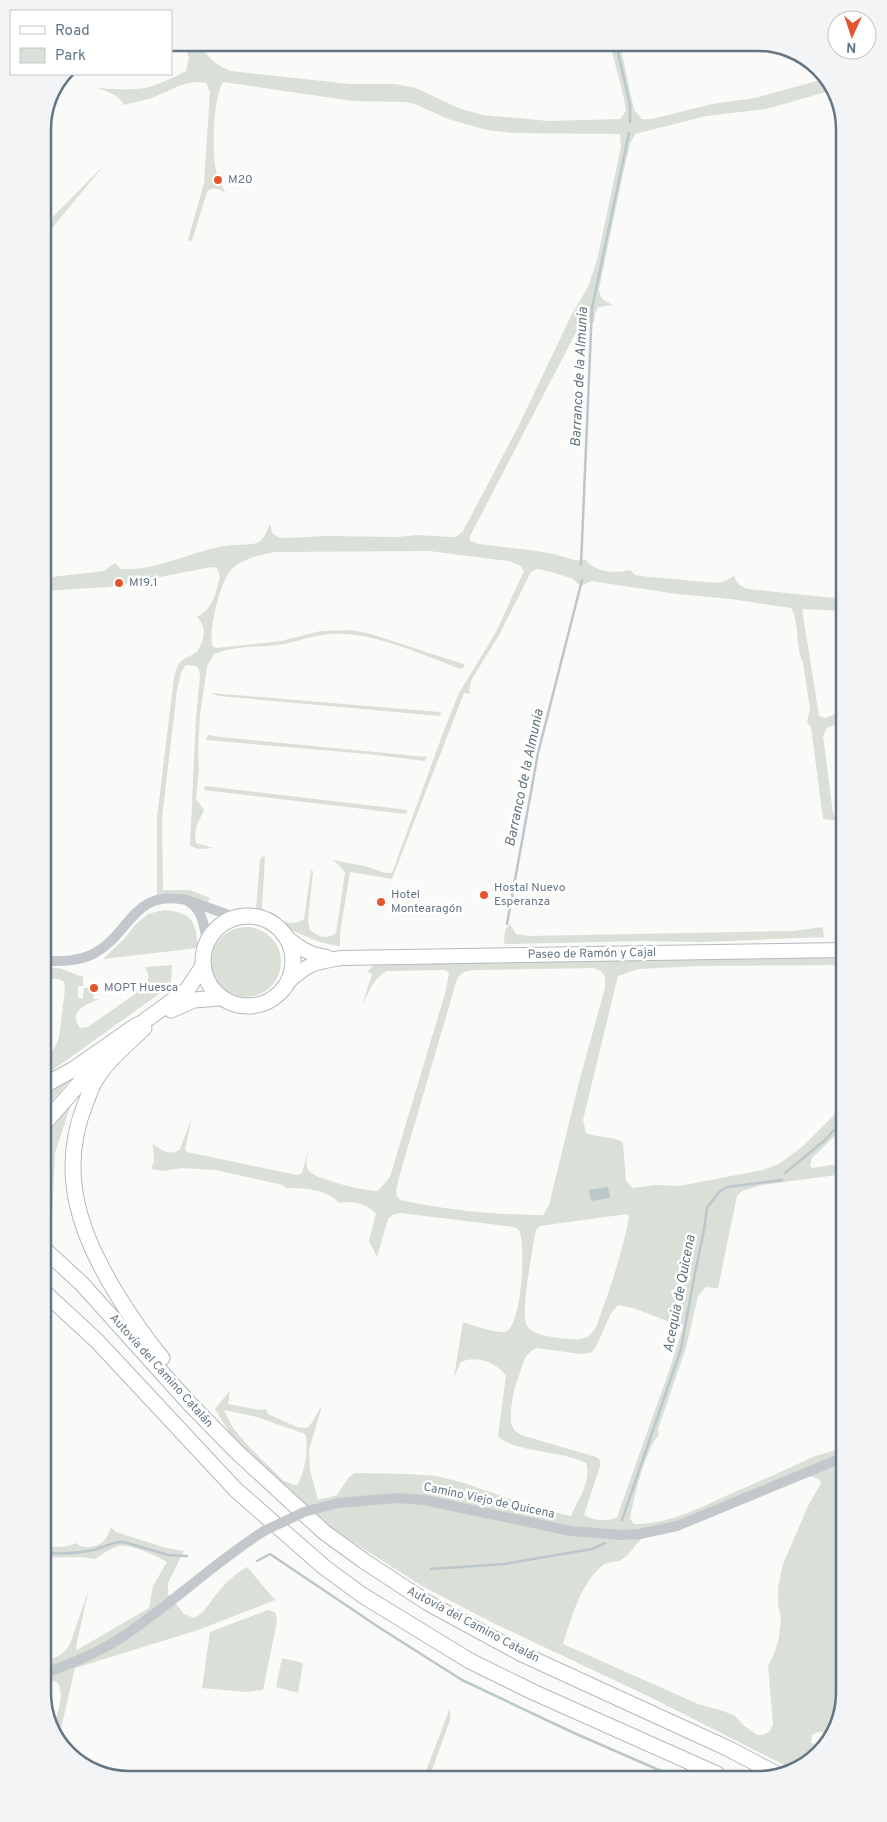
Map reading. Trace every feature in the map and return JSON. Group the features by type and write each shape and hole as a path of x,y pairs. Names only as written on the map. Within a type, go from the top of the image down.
{"highway":[{"path":"190,995 219,998 238,1005 250,1006 262,1004 277,995 288,982 291,972 292,952 283,934 274,925 250,916 237,918 220,926 208,941 204,949 203,966 208,982 219,998"},
{"path":"51,1082 190,995 203,966"},
{"path":"51,1116 103,1056 141,1026"},
{"path":"141,1026 108,1063 95,1081 79,1120 72,1164 74,1188 88,1239 98,1261 134,1321 158,1354 242,1450 321,1526 370,1564 428,1604"},
{"name":"Autovía del Camino Catalán","path":"51,1256 82,1284 190,1404 280,1494 324,1532 364,1561 428,1604 522,1654 727,1748 768,1770"},
{"name":"Autovía del Camino Catalán","path":"51,1299 97,1341 236,1490 324,1567 362,1595 407,1624 478,1665 533,1692 710,1771"}],"main road":[{"path":"283,934 300,949 315,956 340,958"},
{"name":"Paseo de Ramón y Cajal","path":"340,958 836,950"},
{"path":"288,982 303,968 314,963 340,958"}],"street":[{"path":"51,961 68,961 86,957 96,952 110,941 143,906 159,900 179,898 237,918"},
{"path":"186,900 197,908 204,924 208,941"},
{"name":"Camino Viejo de Quicena","path":"51,1671 68,1665 114,1642 169,1603 230,1554 264,1531 304,1512 338,1503 396,1498 424,1500 572,1531 622,1535 640,1534 676,1526 836,1460"}],"green space":[{"path":"186,51 204,51 215,62 231,71 350,84 395,84 416,88 458,108 483,115 549,121 620,119 626,111 612,51 621,51 634,110 642,119 652,119 712,104 755,98 819,80 826,92 766,109 706,116 635,134 630,144 622,178 599,289 603,299 613,305 598,307 594,322 582,321 470,536 470,541 479,544 554,554 574,560 586,560 595,567 606,571 630,570 635,575 717,583 734,576 739,584 748,589 836,598 836,611 802,609 819,716 825,718 836,714 836,724 827,728 823,736 833,813 836,821 823,819 811,727 807,722 810,708 796,621 791,608 591,581 583,585 578,584 573,579 538,569 531,572 499,635 472,679 469,690 471,694 464,693 392,879 350,872 340,933 340,946 316,941 250,913 256,908 260,860 262,856 265,857 262,908 271,915 288,923 299,922 304,919 311,870 313,871 308,921 310,930 323,937 336,933 345,873 333,860 365,866 385,873 392,873 459,693 496,632 524,571 519,565 508,561 429,551 275,552 247,560 237,565 228,574 213,619 213,647 281,641 321,631 352,630 371,634 465,666 461,669 397,645 364,636 347,634 311,637 279,645 237,648 214,654 207,667 200,715 199,769 196,799 204,810 195,834 196,843 213,848 199,849 190,846 196,717 200,676 199,669 196,666 186,665 182,670 177,690 162,818 163,890 190,890 210,898 208,902 176,893 157,895 157,817 174,678 179,663 197,652 202,643 204,630 197,617 207,609 213,600 220,577 217,568 211,567 109,587 51,591 51,577 104,571 115,563 121,569 134,569 158,565 219,547 255,544 262,540 270,524 272,533 278,537 285,538 327,536 397,537 417,535 456,537 463,531 517,429 571,316 588,287 597,260 621,147 620,134 513,133 487,130 448,119 415,104 406,102 353,101 223,82 215,114 214,154 217,174 225,192 213,189 207,192 192,241 188,240 204,183 210,92 206,83 192,82 152,98 124,105 116,96 97,88 137,89 159,84 186,71 189,58"},
{"path":"105,164 51,229 52,218"},
{"path":"211,693 440,712 441,714 440,716 219,696"},
{"path":"208,735 427,757 425,761 368,754 206,740"},
{"path":"205,786 408,810 406,814 204,790"},
{"path":"163,910 180,913 191,920 196,931 198,948 103,959 148,914"},
{"path":"510,924 516,934 529,936 794,931 823,927 824,937 701,942 644,941 504,944 505,930"},
{"path":"253,927 266,933 275,942 279,948 281,962 279,976 271,987 260,995 239,997 232,995 221,987 213,976 211,955 213,948 221,937 232,929"},
{"path":"836,957 836,965 699,966 638,969 618,976 583,1120 586,1133 623,1142 626,1181 633,1188 655,1185 679,1186 763,1170 779,1164 802,1147 836,1113 836,1135 812,1158 810,1165 812,1168 836,1164 836,1175 762,1185 742,1191 737,1196 718,1288 706,1287 698,1296 686,1348 658,1429 659,1435 649,1451 641,1474 630,1519 634,1524 674,1518 815,1456 836,1450 836,1692 832,1718 828,1727 825,1732 818,1732 812,1735 811,1742 814,1746 801,1758 785,1766 650,1697 493,1623 422,1586 339,1533 243,1454 215,1409 230,1391 228,1404 260,1410 266,1409 268,1414 297,1427 307,1428 322,1406 309,1450 310,1470 318,1500 337,1495 349,1477 355,1473 408,1474 436,1476 464,1483 539,1509 571,1516 586,1483 586,1463 565,1456 516,1446 498,1436 506,1376 502,1371 485,1361 473,1359 461,1362 454,1377 463,1322 498,1332 507,1331 512,1325 516,1314 521,1283 522,1251 519,1230 514,1227 401,1213 394,1214 388,1219 377,1257 369,1241 376,1214 364,1205 354,1202 339,1203 322,1192 286,1188 283,1185 216,1170 182,1168 163,1171 151,1169 154,1161 153,1146 149,1142 164,1151 176,1152 180,1149 192,1117 185,1149 187,1152 297,1175 302,1173 309,1147 307,1166 313,1174 342,1184 378,1191 390,1177 446,990 449,973 445,970 387,971 374,982 361,1009 372,974 367,972 373,966 380,963","holes":["594,968 603,973 605,988 579,1082 549,1205 543,1215 489,1213 400,1200 397,1197 396,1190 400,1174 457,979 466,971 472,970","627,1214 629,1217 610,1289 598,1323 591,1334 580,1339 558,1338 545,1336 530,1329 525,1319 525,1310 527,1284 536,1230 540,1226","618,1305 633,1308 683,1327 617,1517 609,1520 600,1520 584,1515 600,1466 600,1460 596,1457 521,1435 514,1430 511,1423 511,1409 514,1390 525,1358 530,1352 536,1348 581,1354 591,1353 597,1345 611,1313","224,1410 257,1417 305,1434 307,1445 306,1459 298,1484 294,1485 284,1481 251,1449 233,1428","805,1476 819,1479 821,1483 808,1506 783,1564 778,1588 778,1604 781,1619 779,1638 768,1666 773,1725 769,1732 757,1735 743,1725 735,1716 698,1704 563,1644 578,1602 595,1572 607,1563 624,1558 643,1538"]},
{"path":"172,965 171,981 166,989 51,1071 51,1052 59,1038 65,989 64,982 59,979 51,979 51,968 59,968 83,977 83,986 78,986 78,998 83,998 84,988 95,988 93,999 99,999 84,1006 77,1012 76,1017 80,1028 88,1027 145,987 148,977 145,967"},
{"path":"72,1078 51,1102 51,1090"},
{"path":"70,1107 55,1153 51,1219 51,1127"},
{"path":"111,1527 116,1532 166,1548 184,1551 168,1583 168,1594 184,1614 194,1618 205,1610 228,1581 247,1567 275,1600 198,1630 75,1668 61,1729 56,1718 61,1693 57,1682 51,1681 51,1659 68,1648 89,1589 76,1646 77,1650 149,1608 153,1586 167,1562 144,1551 124,1546 113,1548 95,1559 81,1557 51,1558 51,1547 76,1543 89,1547 100,1544 106,1539"},
{"path":"268,1610 275,1612 277,1621 263,1690 246,1692 202,1688 210,1632"},
{"path":"282,1658 303,1663 298,1693 276,1687"},
{"path":"450,1708 450,1720 432,1771 426,1771"}],"shaded area":[{"path":"608,1187 610,1198 591,1201 589,1190"}],"waterway":[{"name":"Barranco de la Almunia","path":"618,51 630,105 630,122"},
{"name":"Barranco de la Almunia","path":"581,565 592,308 629,133"},
{"name":"Barranco de la Almunia","path":"507,924 538,753 582,580"},
{"name":"Acequia de Quicena","path":"785,1173 824,1141 836,1128"},
{"name":"Acequia de Quicena","path":"622,1520 681,1349 707,1208 719,1192 727,1187 782,1180"},
{"name":"Acequia de Quicena","path":"51,1553 84,1552 124,1542 168,1555 187,1556"},
{"name":"Acequia de Quicena","path":"431,1569 504,1564 592,1549 605,1543"},
{"path":"257,1561 270,1554 380,1628 462,1680 574,1733 661,1771"}],"place":[{"name":"M20","path":"218,180"},
{"name":"M19.1","path":"119,583"},
{"name":"Hostal Nuevo Esperanza","path":"484,895"},
{"name":"Hotel Montearagón","path":"381,902"},
{"name":"MOPT Huesca","path":"94,988"}]}
